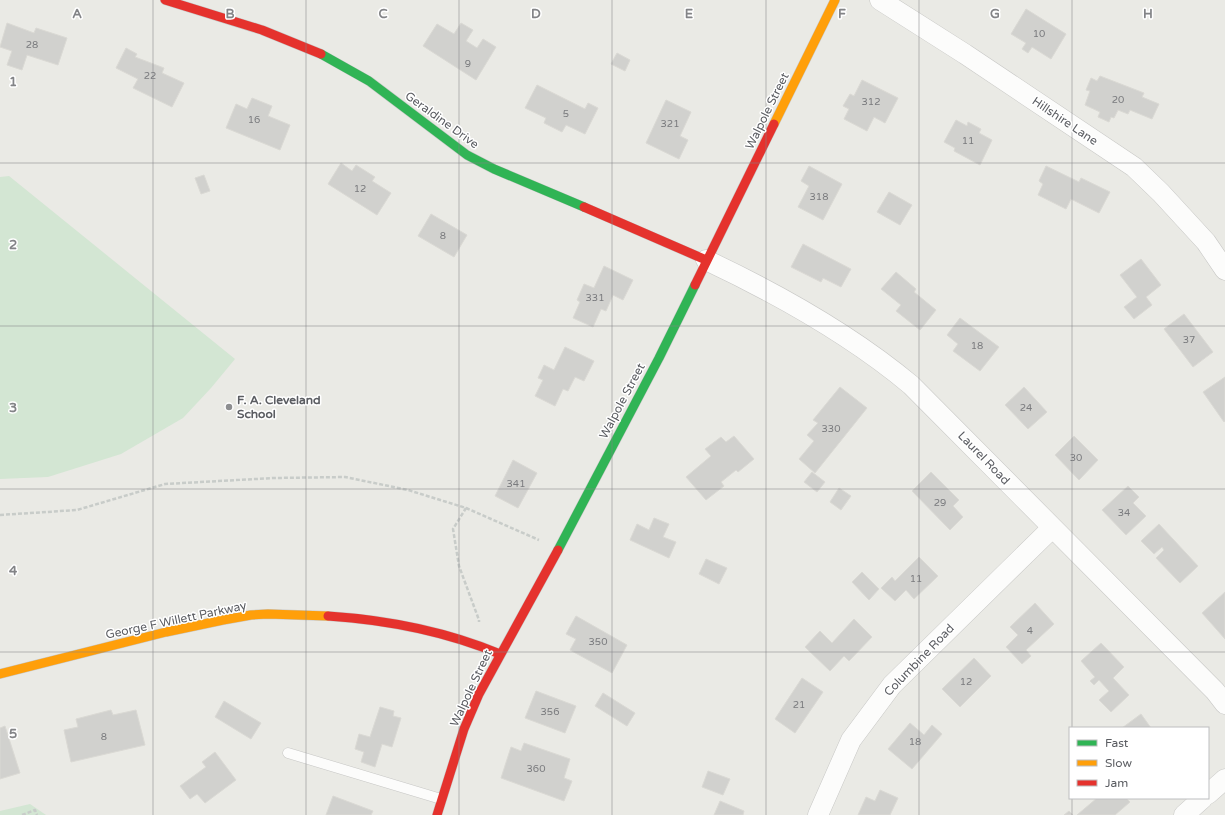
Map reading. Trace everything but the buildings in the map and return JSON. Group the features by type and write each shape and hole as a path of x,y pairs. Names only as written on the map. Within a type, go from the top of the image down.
{"street":[{"name":"Geraldine Drive","path":"165,0 265,32 328,57 380,88 443,138 468,155 494,169 706,260"},
{"name":"Walpole Street","path":"437,815 464,729 479,694 558,550 658,358 835,0"},
{"name":"Hillshire Lane","path":"880,0 965,54 1134,167 1161,193 1206,242 1225,270"},
{"name":"Laurel Road","path":"706,260 741,277 831,327 888,365 912,385 1215,691 1225,704"},
{"name":"Columbine Road","path":"818,815 851,740 892,685 1052,528"},
{"name":"George F Willett Parkway","path":"0,674 196,625 251,615 274,614 325,615 368,619 427,630 470,641 500,654"},
{"path":"1209,793 1225,780"},
{"path":"1184,815 1202,799"}],"lane":[{"path":"288,752 441,799"}],"path":[{"path":"0,515 77,510 165,484 274,478 345,477 408,490 466,508 537,539 558,550"},
{"path":"466,508 453,529 459,566 480,620 470,641"},
{"path":"22,815 35,810 37,815"}],"green space":[{"path":"9,176 235,359 183,418 121,454 48,477 0,479 0,177"},
{"path":"30,804 46,815 0,815 0,811"}],"traffic: fast":[{"path":"321,54 369,81 467,155 494,169 584,207"},
{"path":"558,550 659,358 695,285"}],"traffic: slow":[{"path":"774,124 835,0"},
{"path":"0,674 166,632 251,615 268,614 328,616"}],"traffic: jam":[{"path":"165,0 262,30 321,54"},
{"path":"695,285 774,124"},
{"path":"584,207 706,260"},
{"path":"437,815 464,729 479,694 558,550"},
{"path":"328,616 372,620 416,628 458,639 500,654"}],"place":[{"name":"F. A. Cleveland School","path":"229,407"}]}
